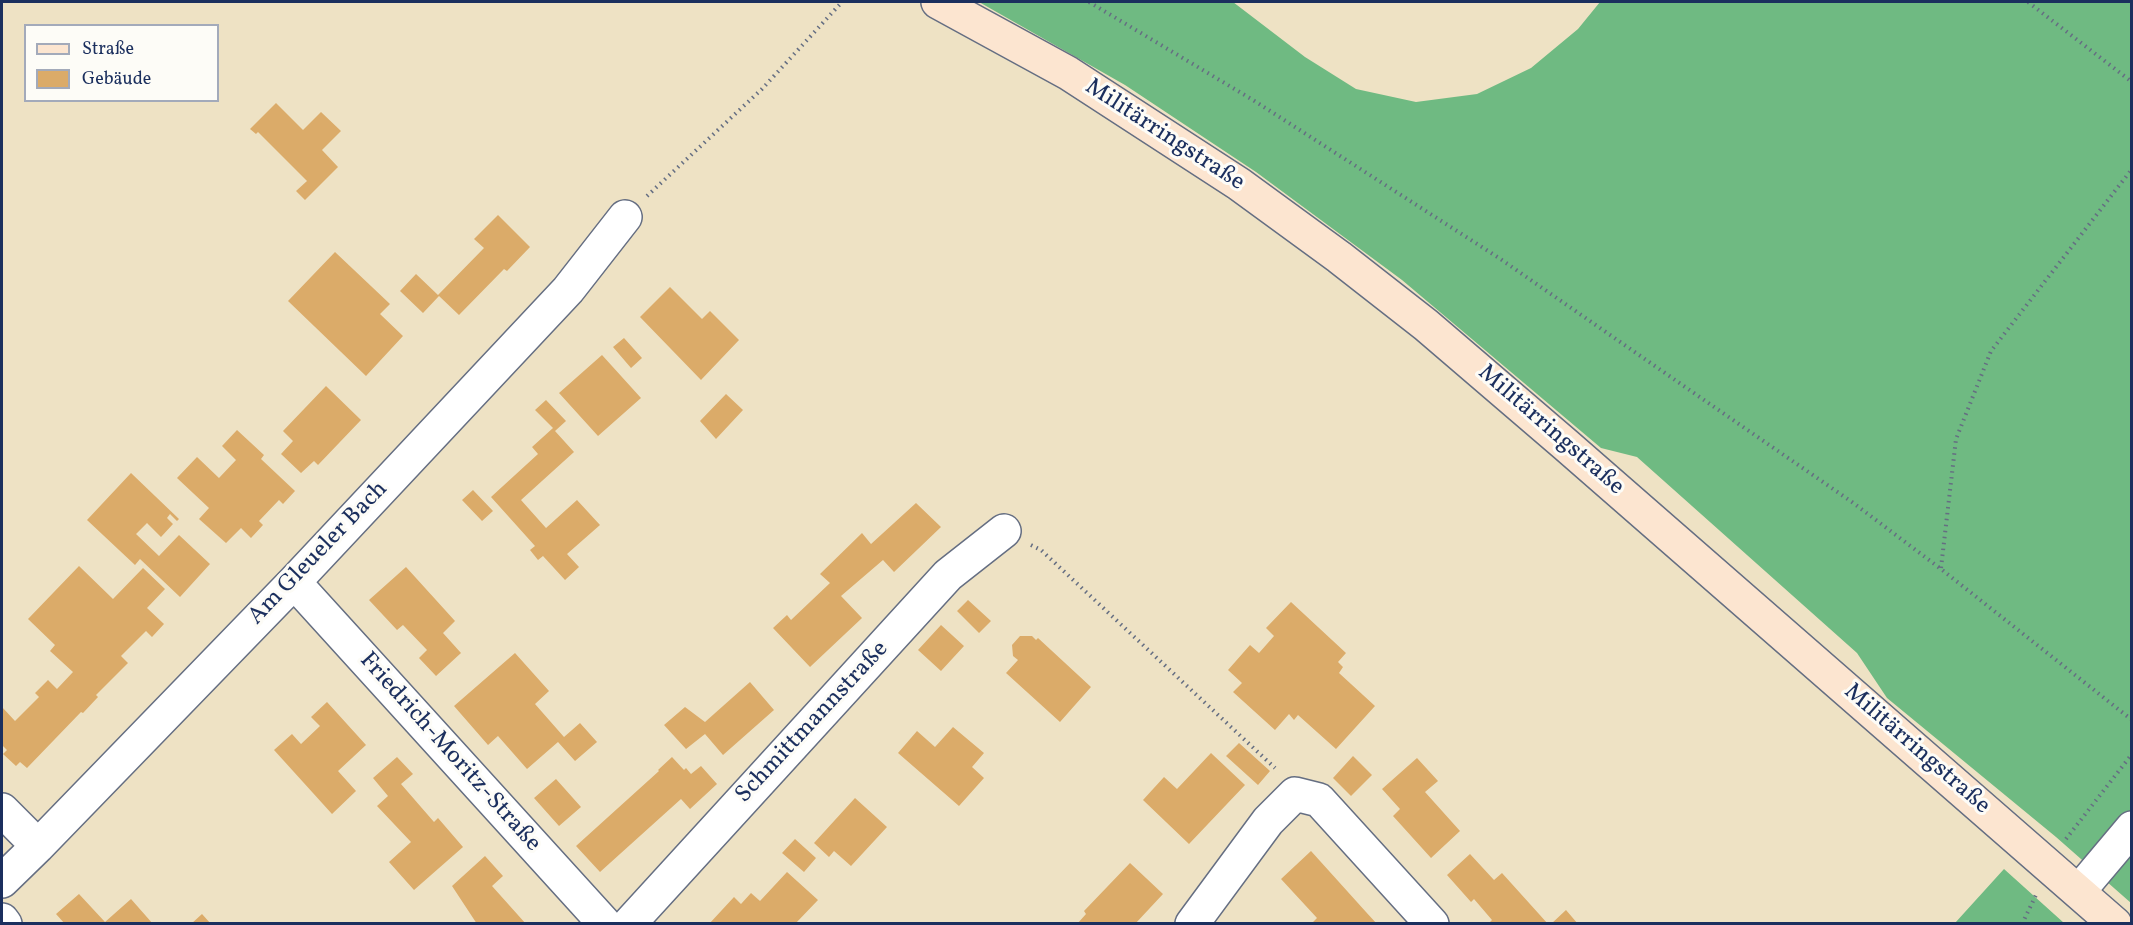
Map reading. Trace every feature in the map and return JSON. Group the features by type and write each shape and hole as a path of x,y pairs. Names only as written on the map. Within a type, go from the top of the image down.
{"main road":[{"name":"Militärringstraße","path":"938,2 1068,73 1209,164 1374,284 1426,325 1557,437 2115,924"}],"street":[{"name":"Am Gleueler Bach","path":"2,881 294,582 568,290 625,217"},
{"name":"Schmittmannstraße","path":"629,924 948,575 1004,531"},
{"name":"Friedrich-Moritz-Straße","path":"294,582 605,924"},
{"path":"1192,924 1268,821 1295,794 1319,800 1432,924"},
{"path":"2,810 38,846"},
{"path":"2079,891 2132,828"},
{"path":"2,920 5,924"}],"path":[{"path":"625,217 762,89 842,2"},
{"path":"1089,2 1253,100 1498,258 1852,502 1941,569 2132,720"},
{"path":"2028,2 2132,82"},
{"path":"1941,569 1956,439 1991,351 2132,169"},
{"path":"1004,531 1041,550 1280,773 1295,794"},
{"path":"2048,865 2132,754"},
{"path":"2022,924 2028,915"}],"green space":[{"path":"979,2 1233,2 1305,57 1356,89 1416,102 1477,94 1531,68 1578,29 1600,2 2131,2 2131,903 2056,837 1887,698 1857,653 1637,457 1601,448 1402,280 1256,172 1125,85"},
{"path":"2004,869 2064,923 1955,923"}],"building":[{"path":"276,103 303,130 321,112 341,131 322,150 338,167 305,200 296,191 307,181 258,132 256,134 250,129"},
{"path":"498,215 530,247 507,271 504,269 459,315 439,296 423,313 400,291 416,274 438,295 484,248 474,239"},
{"path":"335,252 390,304 380,314 403,336 366,376 288,301"},
{"path":"670,287 702,319 710,311 739,340 701,380 640,317"},
{"path":"624,338 642,358 631,368 613,347"},
{"path":"602,355 641,398 598,436 559,393"},
{"path":"326,386 361,420 318,465 314,461 301,473 281,454 293,441 283,431"},
{"path":"726,394 743,410 716,439 700,421"},
{"path":"546,400 566,421 555,431 574,452 521,500 546,528 577,500 600,525 567,554 579,567 565,580 543,556 538,560 530,550 535,546 491,497 538,454 532,447 553,428 535,410"},
{"path":"237,430 264,455 261,459 295,491 283,504 279,500 259,521 263,525 251,538 241,528 226,543 199,519 209,508 177,478 197,457 219,478 236,460 222,446"},
{"path":"131,473 179,519 177,521 170,514 167,518 173,524 161,537 147,523 136,534 159,556 179,535 210,564 180,597 140,559 135,565 87,520"},
{"path":"473,490 493,511 482,521 462,500"},
{"path":"916,503 941,527 894,572 883,560 841,596 862,618 810,667 773,628 787,615 791,620 830,583 820,574 862,533 871,544"},
{"path":"79,566 113,599 143,568 165,589 147,608 164,624 152,637 146,631 121,656 128,663 96,695 98,697 83,713 81,712 27,768 20,762 16,766 3,754 7,750 2,745 2,707 15,721 39,697 35,693 48,680 57,689 73,672 50,651 55,645 28,619"},
{"path":"406,567 455,621 443,633 461,653 436,676 419,658 427,650 403,625 397,630 369,600"},
{"path":"968,600 991,621 979,633 957,611"},
{"path":"1291,602 1346,653 1338,662 1343,667 1339,673 1375,706 1336,749 1298,715 1294,720 1289,714 1275,730 1233,692 1242,683 1228,670 1250,645 1259,653 1274,636 1266,628"},
{"path":"941,625 964,646 941,671 918,650"},
{"path":"1020,636 1032,636 1036,640 1038,638 1091,687 1060,722 1006,673 1018,660 1013,656 1012,645"},
{"path":"515,653 549,691 535,704 564,737 580,723 597,742 575,761 558,742 527,769 498,736 488,745 454,706"},
{"path":"750,682 774,710 723,755 705,734 686,749 664,725 685,707 705,722"},
{"path":"327,702 366,745 338,771 356,791 332,814 274,750 292,734 301,744 320,726 311,717"},
{"path":"953,727 984,753 972,767 984,778 959,806 898,753 917,731 935,747"},
{"path":"1239,743 1270,771 1258,785 1226,756"},
{"path":"1211,753 1245,785 1189,844 1143,800 1164,777 1177,789"},
{"path":"1353,756 1372,775 1351,796 1333,778"},
{"path":"397,757 413,774 401,784 434,822 438,818 463,847 414,890 389,862 411,842 377,806 388,796 373,778"},
{"path":"672,757 691,774 701,766 717,784 690,809 681,799 600,872 576,846"},
{"path":"1417,758 1438,781 1425,792 1460,831 1431,858 1393,816 1400,809 1382,789"},
{"path":"556,779 581,807 559,826 534,798"},
{"path":"855,798 887,827 851,866 834,851 829,857 814,843"},
{"path":"795,839 816,858 804,872 782,853"},
{"path":"1311,851 1377,924 1311,924 1317,918 1281,879"},
{"path":"1470,854 1494,880 1502,873 1548,924 1491,924 1492,920 1474,899 1471,902 1447,875"},
{"path":"485,856 503,876 492,886 526,924 477,924 452,886"},
{"path":"1130,863 1163,894 1135,924 1077,924 1086,914 1084,911"},
{"path":"787,872 818,900 795,924 709,924 734,897 741,904 751,893 760,901"},
{"path":"79,894 105,922 131,899 153,924 65,924 56,914"},
{"path":"1566,910 1578,924 1551,924"},
{"path":"202,914 211,924 191,924"}]}
